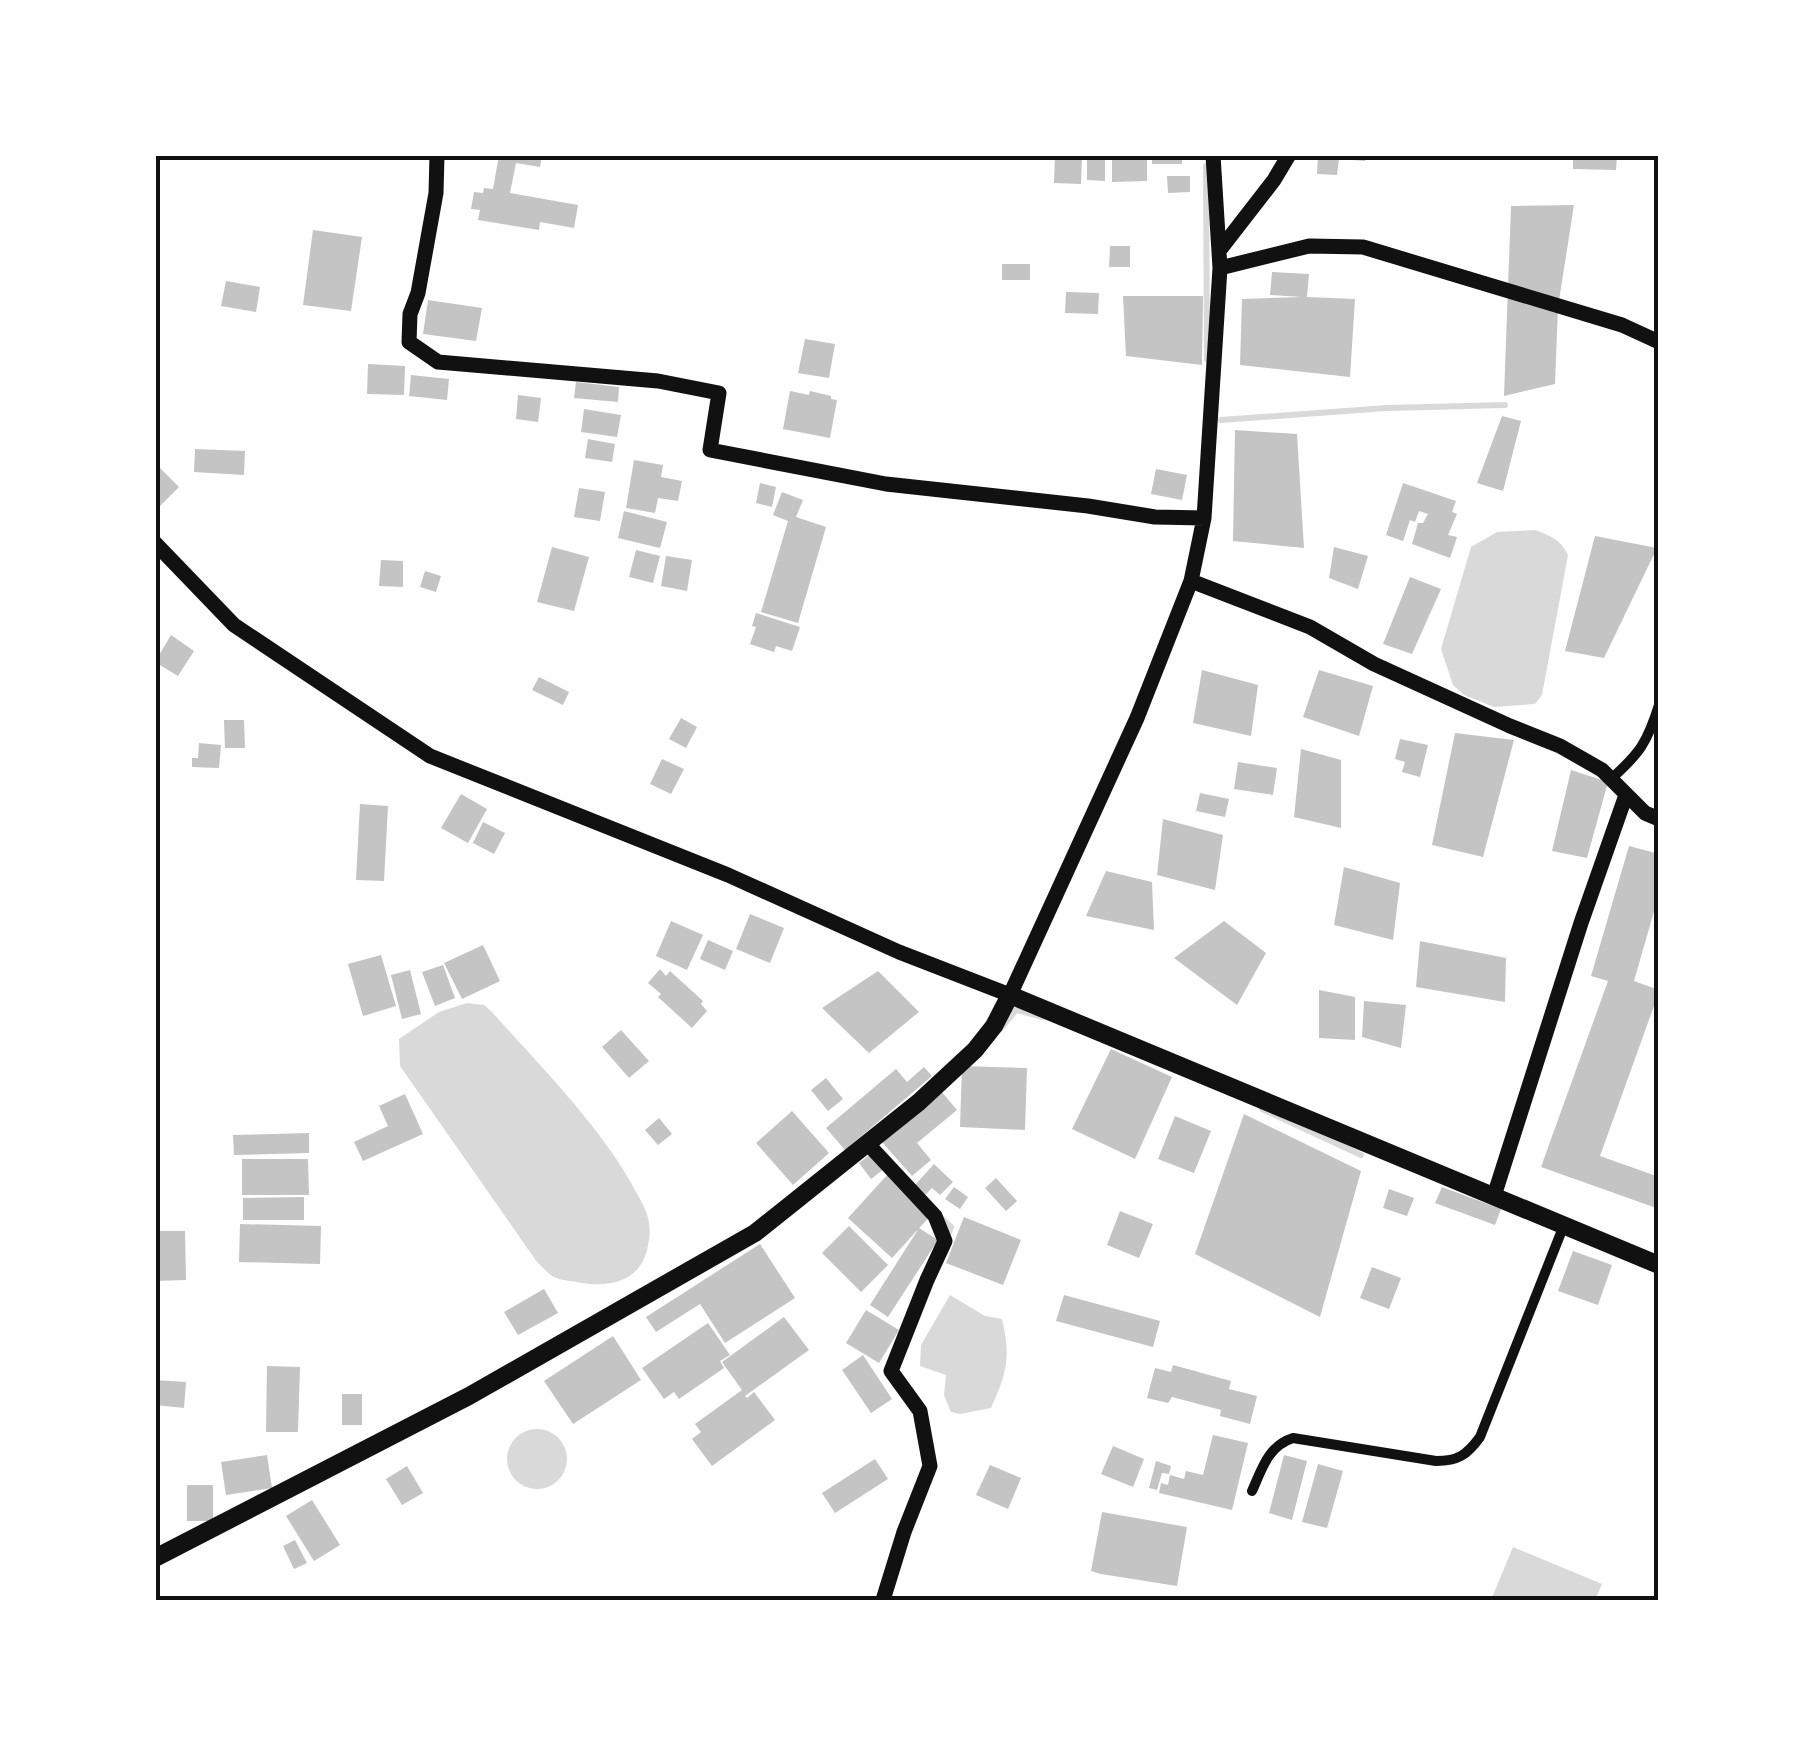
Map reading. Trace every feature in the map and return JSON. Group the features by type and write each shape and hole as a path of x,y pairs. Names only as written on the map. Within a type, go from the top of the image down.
{"main road":[{"path":"155,1558 469,1396 755,1233 918,1102 975,1050 994,1026 1010,995 1659,1265"}],"street":[{"path":"437,155 436,193 418,294 410,314 409,342 438,362 658,382 719,393 710,450 886,484 1155,517 1204,518"},
{"path":"155,542 234,624 430,756 728,875 899,952 1010,995 1136,718 1191,581 1204,518 1220,260 1212,155"},
{"path":"1220,260 1289,155"},
{"path":"1220,260 1309,246 1363,247 1622,325 1659,342"},
{"path":"1191,581 1310,627 1374,664 1560,746 1602,770 1645,812 1659,820"},
{"path":"1611,779 1638,755 1659,705"},
{"path":"1494,1196 1626,795"},
{"path":"867,1143 935,1216 945,1241 891,1371 920,1411 930,1466 883,1600"},
{"path":"1252,1491 1270,1452 1280,1442 1293,1438 1436,1461 1454,1461 1468,1454 1480,1437 1564,1226"}],"shaded area":[{"path":"1535,530 1555,539 1568,555 1542,695 1535,704 1494,707 1464,695 1453,685 1441,649 1471,547 1497,532"},
{"path":"467,1003 484,1005 492,1012 575,1105 629,1180 646,1212 650,1230 645,1257 623,1280 589,1284 562,1280 547,1272 400,1066 399,1039 439,1012"},
{"path":"950,1295 985,1316 1002,1319 1006,1365 991,1408 951,1412 944,1395 946,1375 920,1366 921,1345"},
{"path":"537,1429 558,1438 567,1459 558,1480 537,1489 516,1480 507,1459 516,1438"},
{"path":"1513,1547 1602,1584 1595,1600 1491,1600"}],"building":[{"path":"499,155 542,155 540,167 516,163 510,193 578,205 574,228 540,222 539,230 478,220 480,210 471,209 474,192 493,189"},
{"path":"1055,155 1082,155 1081,184 1054,183"},
{"path":"1087,155 1105,155 1105,181 1087,180"},
{"path":"1112,155 1147,155 1147,181 1112,182"},
{"path":"1152,155 1182,155 1182,164 1152,164"},
{"path":"1318,155 1366,155 1365,161 1339,159 1337,175 1317,174"},
{"path":"1573,155 1617,155 1616,170 1573,169"},
{"path":"1167,176 1190,176 1190,192 1168,193"},
{"path":"1574,205 1558,307 1555,384 1504,396 1511,206"},
{"path":"313,230 362,237 351,311 303,305"},
{"path":"1110,246 1130,246 1130,267 1109,267"},
{"path":"1002,264 1030,264 1030,280 1002,280"},
{"path":"1272,272 1309,274 1307,297 1355,299 1350,377 1240,365 1242,299 1302,297 1270,295"},
{"path":"226,281 260,287 256,312 221,306"},
{"path":"1066,292 1099,293 1098,314 1065,313"},
{"path":"1123,296 1203,296 1202,365 1126,356"},
{"path":"428,300 482,308 476,341 423,334"},
{"path":"805,339 835,344 829,378 798,373"},
{"path":"368,364 405,366 404,395 367,394"},
{"path":"411,375 449,379 447,400 409,396"},
{"path":"576,382 619,387 618,402 574,398"},
{"path":"790,391 809,395 810,391 837,400 830,438 783,429"},
{"path":"518,395 541,398 538,422 516,419"},
{"path":"584,409 621,415 617,437 581,432"},
{"path":"1502,416 1521,421 1503,491 1477,483"},
{"path":"1235,430 1297,434 1304,548 1233,541"},
{"path":"588,439 615,444 612,462 585,458"},
{"path":"195,449 245,451 244,475 194,472"},
{"path":"634,460 663,465 661,477 682,481 678,501 658,498 655,513 626,508"},
{"path":"155,463 179,487 155,511"},
{"path":"1156,469 1187,475 1182,500 1151,494"},
{"path":"760,483 776,487 772,507 756,503"},
{"path":"1403,483 1456,501 1452,512 1457,514 1448,535 1457,537 1450,558 1412,544 1418,523 1423,523 1428,514 1419,511 1415,522 1410,520 1403,541 1386,535"},
{"path":"579,488 605,492 600,521 574,517"},
{"path":"782,492 803,500 796,517 826,527 798,623 761,612 788,521 773,515"},
{"path":"624,511 667,522 660,548 618,538"},
{"path":"1595,536 1657,548 1604,658 1565,651"},
{"path":"552,547 589,557 574,611 537,602"},
{"path":"1334,547 1368,556 1358,589 1329,578"},
{"path":"636,550 660,556 653,583 629,577"},
{"path":"666,556 692,560 687,591 661,586"},
{"path":"381,560 403,561 403,587 379,586"},
{"path":"425,571 441,576 436,592 420,587"},
{"path":"1410,577 1441,589 1412,654 1383,644"},
{"path":"756,613 800,627 792,651 776,646 774,652 750,644"},
{"path":"171,635 194,651 178,676 155,662"},
{"path":"1202,670 1258,685 1251,736 1193,723"},
{"path":"1319,670 1373,686 1359,736 1303,717"},
{"path":"539,677 569,692 563,705 532,690"},
{"path":"681,718 697,727 686,748 669,739"},
{"path":"224,720 244,720 245,748 225,748"},
{"path":"1455,733 1514,740 1483,857 1432,845"},
{"path":"1400,739 1428,745 1420,777 1402,772 1405,762 1395,759"},
{"path":"199,743 221,745 219,768 192,767 192,758 198,758"},
{"path":"1301,749 1341,760 1341,828 1294,817"},
{"path":"662,759 684,769 671,794 650,784"},
{"path":"1238,762 1277,768 1273,795 1234,789"},
{"path":"1571,770 1608,782 1587,858 1552,851"},
{"path":"1200,793 1229,799 1225,817 1196,811"},
{"path":"461,794 487,809 468,843 441,828"},
{"path":"360,804 388,806 384,881 356,880"},
{"path":"1163,819 1223,835 1215,890 1157,875"},
{"path":"483,822 505,833 494,854 473,843"},
{"path":"1629,846 1659,854 1659,894 1634,981 1659,992 1600,1156 1659,1177 1659,1209 1541,1167 1608,981 1591,976"},
{"path":"1344,867 1400,883 1393,940 1334,925"},
{"path":"1106,871 1152,882 1154,930 1086,916"},
{"path":"750,914 784,928 770,963 736,949"},
{"path":"671,921 703,935 687,970 656,956"},
{"path":"1224,921 1266,953 1237,1005 1174,958"},
{"path":"708,940 733,951 725,970 700,959"},
{"path":"1420,941 1506,958 1505,1002 1416,987"},
{"path":"483,945 500,981 462,999 444,963"},
{"path":"381,955 396,1006 363,1016 348,964"},
{"path":"443,965 455,998 435,1006 422,972"},
{"path":"660,969 666,976 670,971 703,1001 707,1011 692,1028 648,983"},
{"path":"410,970 421,1014 402,1019 391,975"},
{"path":"878,971 919,1012 869,1053 822,1008"},
{"path":"1319,990 1355,997 1355,1040 1319,1038"},
{"path":"1364,1001 1406,1005 1401,1048 1362,1037"},
{"path":"621,1030 649,1061 629,1078 602,1047"},
{"path":"1111,1049 1172,1077 1135,1159 1072,1129"},
{"path":"962,1066 1027,1068 1025,1130 960,1127"},
{"path":"924,1067 932,1076 845,1150 826,1128 896,1069 907,1082"},
{"path":"826,1078 843,1099 828,1111 811,1090"},
{"path":"941,1091 957,1110 917,1143 931,1160 912,1176 882,1142"},
{"path":"405,1094 423,1134 363,1161 354,1142 388,1126 379,1106"},
{"path":"792,1111 829,1153 793,1185 756,1143"},
{"path":"1244,1114 1361,1171 1320,1317 1195,1254"},
{"path":"1175,1116 1211,1131 1194,1173 1158,1159"},
{"path":"659,1118 672,1134 658,1145 645,1130"},
{"path":"309,1133 309,1153 234,1155 233,1135"},
{"path":"872,1153 884,1169 871,1179 859,1163"},
{"path":"242,1159 308,1159 309,1195 242,1195"},
{"path":"934,1164 953,1182 940,1195 932,1188 925,1195 915,1185"},
{"path":"888,1174 932,1214 892,1258 848,1218"},
{"path":"996,1178 1017,1201 1006,1211 985,1188"},
{"path":"954,1187 968,1197 960,1209 945,1199"},
{"path":"1442,1187 1501,1209 1495,1225 1435,1203"},
{"path":"1389,1189 1414,1198 1407,1216 1383,1208"},
{"path":"304,1197 304,1220 243,1220 243,1198"},
{"path":"1120,1211 1153,1224 1139,1258 1107,1245"},
{"path":"964,1217 1021,1240 1003,1285 946,1263"},
{"path":"240,1224 321,1226 320,1264 239,1262"},
{"path":"849,1226 888,1265 861,1292 822,1253"},
{"path":"919,1228 938,1240 888,1317 870,1305"},
{"path":"155,1231 185,1231 186,1280 155,1281"},
{"path":"760,1244 795,1298 725,1343 700,1304 656,1332 646,1317"},
{"path":"1573,1251 1612,1265 1598,1305 1558,1291"},
{"path":"1372,1267 1401,1278 1389,1309 1360,1298"},
{"path":"544,1289 558,1313 518,1335 504,1312"},
{"path":"1064,1295 1160,1321 1153,1347 1056,1321"},
{"path":"866,1310 899,1330 879,1363 846,1343"},
{"path":"784,1317 809,1350 745,1396 754,1392 775,1420 712,1466 692,1439 701,1432 695,1424 742,1390 722,1362"},
{"path":"708,1323 730,1355 720,1361 724,1368 679,1399 674,1392 664,1399 642,1368"},
{"path":"613,1336 641,1380 573,1424 544,1381"},
{"path":"863,1355 892,1399 871,1413 842,1370"},
{"path":"1173,1365 1231,1381 1229,1389 1257,1396 1250,1424 1220,1416 1221,1410 1172,1397 1168,1403 1147,1398 1155,1368 1171,1372"},
{"path":"267,1366 300,1367 298,1432 266,1432"},
{"path":"155,1380 186,1382 184,1408 155,1405"},
{"path":"342,1394 362,1394 362,1425 342,1425"},
{"path":"1213,1435 1248,1443 1232,1510 1159,1493 1161,1483 1168,1485 1170,1475 1184,1479 1186,1471 1203,1475"},
{"path":"1113,1446 1144,1459 1133,1487 1101,1474"},
{"path":"267,1455 272,1488 226,1495 221,1462"},
{"path":"1284,1455 1307,1461 1292,1520 1269,1513"},
{"path":"875,1459 888,1479 835,1513 822,1493"},
{"path":"1156,1461 1171,1466 1169,1474 1162,1473 1157,1490 1149,1488"},
{"path":"1318,1464 1343,1471 1327,1528 1302,1522"},
{"path":"990,1465 1021,1478 1008,1509 976,1495"},
{"path":"407,1466 423,1493 402,1505 386,1479"},
{"path":"187,1485 213,1485 213,1521 187,1521"},
{"path":"312,1500 340,1545 314,1561 286,1516"},
{"path":"1102,1512 1187,1527 1177,1586 1091,1571"},
{"path":"295,1540 307,1563 294,1569 283,1546"}],"waterway":[{"path":"1206,166 1207,359"},
{"path":"1221,420 1387,408 1505,405"},
{"path":"1001,1028 1016,1010 1043,1017"},
{"path":"1262,1109 1361,1155"},
{"path":"939,1216 951,1227 947,1238"}]}
